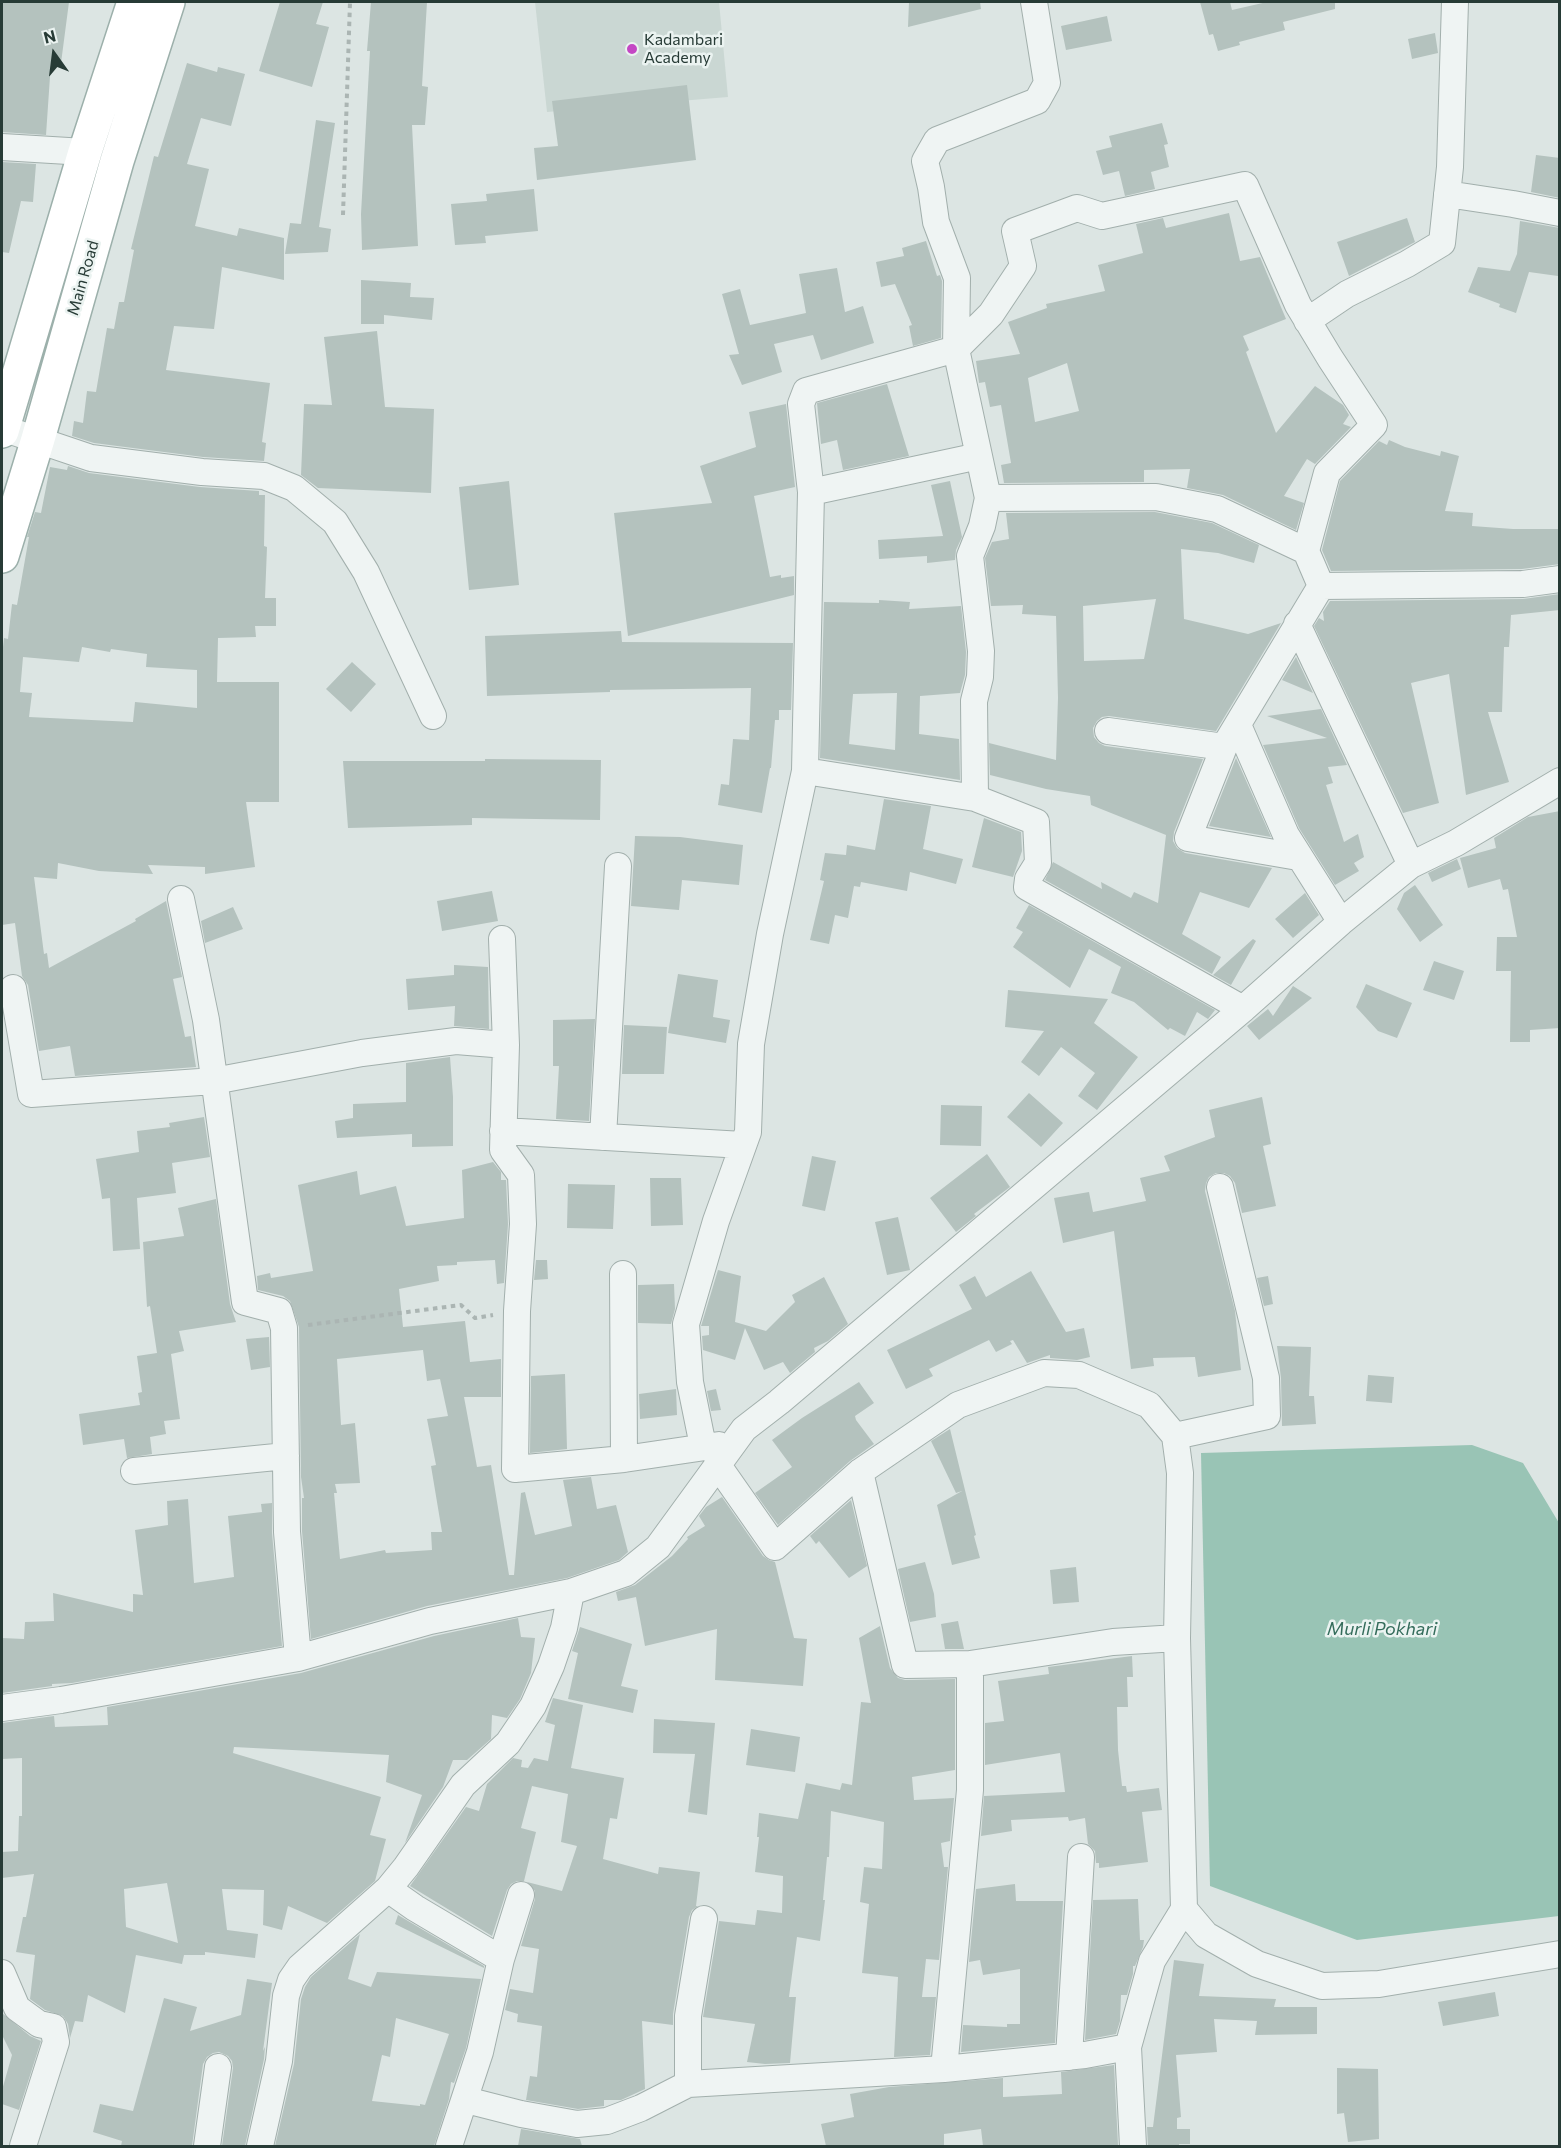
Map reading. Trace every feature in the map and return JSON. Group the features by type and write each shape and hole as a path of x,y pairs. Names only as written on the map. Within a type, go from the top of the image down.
{"main road":[{"name":"Main Road","path":"2,430 85,152 134,2"},
{"name":"Main Road","path":"2,556 38,439 117,160 168,2"}],"street":[{"path":"975,798 974,701 980,677 981,651 970,556 982,526 988,498 956,349 957,278 936,222 925,161 937,140 1037,101 1047,83 1034,2"},
{"path":"1307,321 1347,294 1407,264 1442,243 1450,167 1455,2"},
{"path":"2,147 85,152"},
{"path":"1133,2146 1128,2047 1152,1961 1184,1910 1177,1638 1180,1473 1175,1436 1149,1406 1079,1375 1044,1373 958,1405 860,1472 775,1547 717,1452 690,1382 686,1324 716,1221 748,1132 755,1022 770,934 805,771 811,492 801,404 806,391 956,349 991,314 1023,266 1015,231 1077,208 1102,216 1245,185 1298,305 1374,425 1327,473 1306,551 1321,586"},
{"path":"1447,194 1560,213"},
{"path":"2,430 38,439 90,458 202,472 264,476 294,488 335,522 366,572 433,716"},
{"path":"811,492 979,456"},
{"path":"988,498 1156,497 1217,509 1306,551"},
{"path":"1321,586 1523,584 1560,579"},
{"path":"1298,856 1188,838 1224,747 1321,586"},
{"path":"1297,624 1411,866"},
{"path":"1238,725 1286,835 1341,922"},
{"path":"1108,731 1224,747"},
{"path":"805,771 975,798 1036,822 1038,863 1028,879 1027,887 1243,1009"},
{"path":"2,1708 61,1700 298,1658 430,1621 571,1592 626,1573 658,1546 717,1452 789,1394 1243,1009 1341,922 1411,866 1456,843 1560,781"},
{"path":"603,1137 618,866"},
{"path":"181,899 206,1020 245,1302 279,1311 284,1328 287,1532 298,1658"},
{"path":"502,939 506,1045 503,1150 521,1175 523,1224 517,1311 515,1468 717,1452"},
{"path":"13,988 31,1094 214,1081 374,1051 456,1041 506,1045"},
{"path":"503,1131 743,1145"},
{"path":"1175,1436 1267,1416 1266,1378 1220,1187"},
{"path":"623,1274 624,1459"},
{"path":"134,1471 286,1456"},
{"path":"860,1472 906,1665 970,1664 1113,1642 1177,1638"},
{"path":"260,2146 279,2061 286,1996 291,1980 300,1967 388,1889 463,1785 508,1743 533,1706 564,1628 571,1592"},
{"path":"944,2069 970,1790 970,1664"},
{"path":"1070,2057 1081,1857"},
{"path":"388,1889 415,1908 501,1959"},
{"path":"449,2146 480,2052 501,1959 521,1895"},
{"path":"1184,1910 1206,1935 1257,1964 1322,1986 1379,1984 1560,1954"},
{"path":"688,2084 688,2016 704,1919"},
{"path":"2,1973 17,2008 39,2024 53,2027 56,2042 23,2146"},
{"path":"466,2100 521,2114 577,2124 607,2121 641,2108 688,2084 944,2069 1070,2057 1128,2047"},
{"path":"207,2146 218,2067"}],"path":[{"path":"343,215 350,2"},
{"path":"284,1328 461,1305 474,1318 517,1311"}],"shaded area":[{"name":"Kadambari Academy","path":"535,2 719,2 728,97 547,112"}],"water":[{"name":"Murli Pokhari","path":"1472,1445 1523,1463 1559,1523 1559,1916 1357,1940 1210,1886 1201,1453"}],"building":[{"path":"2,2 69,2 61,63 51,62 46,135 2,132"},
{"path":"280,2 323,2 316,24 329,27 312,87 259,71"},
{"path":"371,2 427,2 422,86 428,87 425,125 412,125 418,246 362,250 361,214"},
{"path":"909,2 980,2 981,9 908,27"},
{"path":"1200,2 1230,2 1232,10 1267,2 1335,2 1335,9 1283,22 1285,30 1239,42 1240,45 1218,51 1213,34 1209,35"},
{"path":"1107,16 1112,41 1066,50 1061,26"},
{"path":"1435,33 1438,53 1412,59 1408,39"},
{"path":"187,63 217,72 218,67 245,74 231,126 201,118 187,164 209,169 195,226 237,236 239,228 284,238 284,280 222,267 214,329 174,326 166,370 270,383 262,442 266,443 264,461 203,457 94,443 72,436 74,421 83,423 87,391 96,392 107,328 114,329 119,302 124,302 134,250 131,249 154,156 158,157"},
{"path":"687,85 696,160 537,180 534,148 558,146 552,101"},
{"path":"316,120 335,123 319,227 331,229 328,252 285,254 290,223 301,224"},
{"path":"1162,123 1168,144 1164,145 1169,167 1151,172 1155,189 1125,196 1119,171 1103,175 1096,151 1112,147 1109,136"},
{"path":"1536,155 1560,158 1560,198 1531,192"},
{"path":"2,162 36,164 33,202 21,201 9,253 2,252"},
{"path":"534,189 538,231 485,236 486,243 455,245 451,204 487,201 486,194"},
{"path":"1229,213 1240,261 1260,257 1286,319 1243,336 1249,350 1246,352 1276,433 1315,386 1343,405 1349,415 1343,424 1351,427 1315,464 1307,459 1284,496 1304,503 1296,530 1223,495 1187,488 1190,469 1144,470 1144,482 1004,483 1001,465 1011,463 1001,405 990,407 985,382 979,383 976,361 1020,354 1008,322 1047,308 1046,304 1105,291 1098,265 1143,253 1136,224 1163,218 1166,228","holes":["1067,363 1079,411 1035,422 1028,378"]},
{"path":"1407,218 1415,242 1349,276 1337,242"},
{"path":"1520,221 1560,228 1560,265 1558,276 1529,272 1516,313 1499,307 1500,304 1468,292 1478,267 1510,271 1517,254"},
{"path":"926,241 937,276 940,275 942,281 941,338 913,346 909,326 912,325 895,284 881,287 876,262 904,256 902,248"},
{"path":"837,268 845,312 863,306 874,343 821,360 813,335 774,344 782,372 742,385 729,355 739,354 722,294 740,289 750,325 806,313 799,274"},
{"path":"361,280 411,283 410,297 434,298 432,320 384,315 384,324 361,324"},
{"path":"377,331 385,407 434,409 431,493 318,488 301,475 304,404 332,405 324,337"},
{"path":"887,384 909,456 843,470 837,440 821,444 817,403"},
{"path":"786,404 795,487 754,496 770,577 794,576 794,595 628,636 614,513 712,503 700,466 756,447 749,412"},
{"path":"1389,440 1405,447 1440,456 1441,451 1459,456 1445,511 1473,513 1472,526 1560,529 1560,564 1522,569 1331,571 1322,550 1340,481 1379,441 1387,445"},
{"path":"68,466 89,473 200,487 259,491 259,495 265,495 264,546 267,547 265,598 276,598 276,626 255,626 256,637 218,638 217,682 279,682 279,802 246,802 255,867 205,874 205,867 148,865 153,874 99,871 58,863 57,879 34,877 44,954 47,953 49,968 136,921 135,919 166,901 182,977 173,979 185,1037 191,1036 196,1067 75,1076 70,1046 39,1051 28,985 22,976 15,923 2,925 2,656 4,638 8,639 12,604 17,605 29,537 27,537 35,512 41,513 50,467 67,470","holes":["82,647 110,652 111,649 147,654 146,667 197,670 197,708 135,702 133,722 29,717 32,693 20,692 23,657 79,662"]},
{"path":"509,481 519,585 469,590 459,487"},
{"path":"950,481 962,537 956,550 955,560 927,563 927,556 879,559 878,540 943,536 931,485"},
{"path":"1155,512 1212,523 1259,545 1254,563 1218,553 1181,549 1184,619 1248,634 1281,623 1216,731 1109,716 1102,717 1093,728 1094,737 1105,746 1203,759 1174,832 1173,841 1177,848 1185,853 1272,868 1249,908 1200,892 1182,934 1221,957 1212,974 1045,880 1053,862 1102,889 1101,882 1131,898 1134,892 1158,903 1166,835 1091,805 1090,796 1046,789 990,775 989,743 1056,760 1058,698 1056,616 1022,614 1023,605 991,606 985,558 992,542 1009,539 1006,513","holes":["1156,599 1144,659 1084,661 1083,606"]},
{"path":"1560,594 1560,610 1511,615 1509,647 1504,647 1502,712 1488,712 1509,782 1466,795 1449,674 1411,683 1439,803 1403,813 1314,626 1319,618 1324,621 1323,612 1330,601 1523,599"},
{"path":"879,600 910,602 909,609 961,606 966,652 965,675 960,693 920,696 919,734 959,739 960,780 820,758 824,602 879,603","holes":["897,693 895,750 849,744 853,694"]},
{"path":"621,631 622,642 793,643 791,710 779,710 779,720 775,720 771,768 762,813 718,805 721,784 729,785 733,739 749,740 751,688 610,690 610,692 487,696 485,636"},
{"path":"1296,657 1313,693 1282,680"},
{"path":"352,662 376,684 351,712 326,689"},
{"path":"1321,709 1347,765 1328,767 1333,783 1326,785 1344,842 1358,834 1364,857 1354,863 1359,871 1335,885 1299,828 1263,745 1327,738 1267,716"},
{"path":"1236,758 1271,837 1209,826"},
{"path":"485,759 601,760 600,820 472,818 472,825 348,828 343,761 485,761"},
{"path":"884,799 931,806 923,849 963,859 956,884 910,872 907,891 861,882 860,887 854,886 848,918 835,915 829,944 810,940 824,881 820,880 825,853 846,855 847,845 875,850"},
{"path":"1560,811 1560,1028 1530,1030 1530,1042 1510,1042 1511,971 1496,971 1497,937 1517,937 1508,889 1503,890 1500,879 1468,888 1460,858 1496,848 1494,838 1528,817"},
{"path":"984,818 1021,832 1022,851 1013,877 972,867"},
{"path":"635,836 680,837 743,845 739,885 682,880 679,910 631,906"},
{"path":"1457,859 1461,869 1432,882 1428,873"},
{"path":"1415,885 1443,925 1420,942 1397,909 1404,893"},
{"path":"492,891 498,921 442,931 437,901"},
{"path":"1305,893 1319,915 1293,938 1275,919"},
{"path":"1029,905 1215,1010 1208,1019 1197,1012 1185,1036 1170,1028 1168,1030 1134,1002 1111,993 1121,967 1089,949 1070,988 1013,947 1023,932 1016,928"},
{"path":"233,907 243,929 205,943 201,921"},
{"path":"1253,939 1256,941 1231,985 1213,975"},
{"path":"1434,961 1464,971 1454,1000 1423,990"},
{"path":"454,965 488,967 489,1029 454,1026 455,1006 408,1010 406,979 454,975"},
{"path":"678,974 718,980 713,1017 730,1020 726,1043 668,1033"},
{"path":"1366,984 1412,1003 1397,1038 1378,1031 1356,1007"},
{"path":"1293,986 1312,998 1259,1040 1247,1026 1268,1009 1273,1016"},
{"path":"1008,990 1108,999 1094,1023 1138,1057 1097,1110 1078,1096 1095,1073 1061,1047 1039,1076 1021,1062 1044,1031 1005,1027"},
{"path":"595,1019 589,1121 556,1119 559,1066 553,1066 553,1020"},
{"path":"624,1025 667,1027 664,1074 622,1074"},
{"path":"450,1057 453,1146 412,1147 412,1134 337,1138 335,1121 353,1118 353,1104 406,1102 406,1063"},
{"path":"1029,1093 1063,1123 1041,1147 1007,1117"},
{"path":"1262,1097 1271,1144 1263,1146 1276,1206 1242,1213 1235,1183 1230,1176 1224,1173 1216,1173 1209,1177 1205,1191 1235,1311 1241,1370 1198,1377 1195,1357 1153,1358 1154,1366 1131,1369 1114,1231 1063,1243 1054,1198 1089,1192 1093,1212 1146,1201 1140,1178 1170,1171 1164,1156 1215,1137 1209,1110"},
{"path":"941,1105 982,1106 981,1146 940,1145"},
{"path":"204,1117 210,1157 172,1163 176,1193 137,1198 140,1249 113,1251 110,1198 102,1199 96,1159 139,1152 137,1131 170,1127 169,1123"},
{"path":"987,1154 1010,1187 974,1214 976,1216 956,1232 930,1198"},
{"path":"812,1156 836,1161 825,1211 802,1206"},
{"path":"493,1162 501,1172 501,1180 506,1180 508,1224 504,1283 497,1284 495,1260 457,1262 457,1265 437,1266 439,1281 399,1289 403,1327 465,1321 470,1362 501,1359 501,1397 464,1397 477,1467 491,1465 509,1575 514,1575 521,1493 525,1492 535,1535 572,1526 563,1480 591,1477 597,1509 616,1505 628,1552 619,1560 567,1578 427,1606 311,1639 302,1531 302,1498 304,1498 301,1477 299,1327 290,1301 283,1296 258,1290 257,1276 270,1273 271,1278 313,1271 298,1185 357,1171 360,1195 396,1186 406,1226 464,1218 462,1170","holes":["423,1350 427,1381 440,1379 448,1416 427,1419 436,1465 431,1466 442,1532 431,1532 432,1550 386,1553 385,1550 340,1559 335,1484 360,1483 355,1423 341,1425 337,1359"]},
{"path":"650,1178 681,1178 683,1225 651,1226"},
{"path":"568,1184 615,1185 613,1229 567,1228"},
{"path":"216,1199 230,1304 236,1322 179,1331 184,1351 171,1354 180,1419 164,1421 166,1434 150,1437 152,1454 127,1458 124,1439 83,1445 79,1414 140,1405 138,1393 142,1392 137,1356 157,1353 150,1306 147,1307 143,1242 184,1236 178,1208"},
{"path":"898,1217 910,1270 887,1275 875,1222"},
{"path":"536,1260 547,1260 548,1279 534,1280"},
{"path":"718,1270 741,1276 735,1322 766,1331 795,1302 792,1295 824,1277 848,1324 828,1341 814,1348 815,1352 790,1373 783,1362 764,1370 745,1328 735,1360 703,1350 702,1336 709,1335 709,1326 701,1326"},
{"path":"1031,1271 1066,1332 1084,1328 1090,1357 1077,1360 1050,1358 1050,1355 1027,1363 1013,1340 1010,1341 1012,1344 996,1352 989,1340 929,1369 933,1376 906,1389 887,1350 972,1309 959,1285 975,1276 986,1297"},
{"path":"1268,1276 1273,1304 1264,1306 1257,1278"},
{"path":"674,1284 675,1309 671,1324 638,1323 638,1285"},
{"path":"269,1337 270,1367 251,1370 246,1339"},
{"path":"1277,1346 1311,1347 1309,1396 1314,1396 1316,1424 1282,1426 1281,1378"},
{"path":"565,1374 567,1449 530,1453 531,1376"},
{"path":"1368,1375 1394,1377 1392,1403 1366,1401"},
{"path":"859,1382 874,1403 855,1416 874,1444 850,1461 778,1525 755,1493 792,1467 772,1440"},
{"path":"676,1389 677,1415 640,1419 639,1394"},
{"path":"716,1389 721,1410 711,1411 707,1391"},
{"path":"950,1429 980,1558 952,1565 937,1505 962,1491 956,1493 931,1441"},
{"path":"722,1497 763,1556 775,1562 794,1638 807,1639 803,1686 715,1680 717,1629 645,1646 636,1597 618,1601 616,1592 635,1585 672,1556 688,1539 687,1537 705,1526 699,1516 706,1507"},
{"path":"188,1499 194,1583 234,1577 228,1516 262,1512 261,1504 272,1503 272,1533 282,1646 2,1693 2,1638 24,1639 25,1622 54,1621 53,1593 133,1612 133,1594 143,1595 135,1530 168,1525 167,1501"},
{"path":"851,1500 867,1566 849,1578 819,1541 816,1544 810,1536"},
{"path":"925,1562 934,1594 936,1617 910,1622 898,1569"},
{"path":"1076,1567 1079,1602 1053,1604 1050,1570"},
{"path":"518,1618 521,1637 535,1638 531,1673 520,1699 507,1718 492,1715 491,1739 467,1760 453,1760 443,1787 405,1843 422,1795 386,1782 389,1755 234,1747 233,1753 381,1797 370,1835 386,1839 375,1881 327,1923 288,1906 282,1930 263,1925 264,1890 222,1889 227,1930 258,1934 255,1958 205,1952 205,1955 184,1955 182,1964 136,1955 125,2013 88,1995 83,2022 75,2021 70,2038 68,2024 63,2016 45,2010 30,1999 35,1955 16,1952 23,1917 26,1917 34,1874 2,1878 2,1852 18,1851 19,1816 22,1816 22,1758 2,1759 2,1723 54,1716 55,1727 108,1725 107,1707 301,1673 434,1636","holes":["167,1883 178,1943 126,1927 124,1889"]},
{"path":"958,1621 964,1649 945,1649 941,1624"},
{"path":"880,1626 890,1668 898,1678 905,1680 955,1679 955,1770 912,1777 914,1800 954,1798 950,1841 941,1843 944,1867 948,1867 939,1960 926,1959 922,1997 936,1997 930,2055 894,2057 898,1977 862,1973 869,1904 860,1902 864,1867 882,1869 884,1822 831,1811 829,1857 827,1857 820,1941 797,1937 789,1997 796,1997 790,2063 747,2062 755,2024 703,2017 719,1921 755,1925 757,1910 782,1913 783,1876 755,1872 759,1813 798,1819 806,1783 840,1790 842,1783 852,1785 861,1702 871,1703 859,1638"},
{"path":"580,1627 632,1644 621,1686 638,1690 633,1713 568,1699 578,1653 572,1651"},
{"path":"1132,1656 1133,1677 1127,1677 1128,1707 1117,1707 1118,1750 1122,1786 1126,1786 1127,1792 1159,1788 1162,1810 1142,1812 1148,1862 1099,1868 1095,1851 1088,1844 1085,1818 1069,1821 1068,1817 1011,1820 1012,1831 981,1836 984,1796 1065,1792 1060,1753 985,1765 985,1723 1004,1721 998,1681 1049,1674 1048,1667"},
{"path":"553,1698 583,1705 571,1768 624,1778 617,1819 610,1818 603,1859 658,1874 659,1867 700,1872 696,1906 698,1906 692,1910 689,1917 673,2025 642,2021 645,2089 621,2100 604,2100 604,2106 578,2109 526,2100 530,2076 537,2077 542,2026 517,2022 518,2014 505,2010 510,1989 533,1993 539,1949 521,1946 535,1899 535,1891 527,1882 562,1891 577,1846 561,1842 568,1794 532,1786 521,1828 536,1832 524,1881 511,1884 507,1890 492,1936 410,1886 466,1807 479,1811 487,1784 513,1758 522,1760 521,1767 528,1768 534,1758 548,1761 555,1725 545,1722"},
{"path":"654,1719 715,1723 707,1815 688,1812 695,1754 653,1753"},
{"path":"751,1729 800,1737 795,1772 746,1765"},
{"path":"1015,1884 1016,1901 1063,1901 1055,2043 961,2052 963,2025 1007,2027 1007,2024 1020,2024 1020,1969 983,1975 980,1960 969,1962 976,1889"},
{"path":"1138,1899 1140,1940 1144,1940 1143,1947 1133,1966 1127,1995 1121,1995 1120,2021 1116,2034 1085,2040 1093,1900"},
{"path":"398,1915 484,1966 484,1968 395,1924"},
{"path":"360,1934 348,1979 371,1987 377,1972 481,1979 466,2048 454,2083 451,2082 449,2099 434,2146 275,2146 294,2064 301,1999 311,1977","holes":["396,2018 449,2034 425,2105 372,2101 382,2055 390,2057"]},
{"path":"1174,1960 1204,1964 1199,1996 1276,1999 1274,2007 1317,2007 1317,2034 1255,2035 1257,2021 1214,2019 1217,2052 1176,2055 1181,2117 1177,2118 1177,2129 1190,2129 1190,2144 1148,2146 1147,2127 1153,2127"},
{"path":"247,1979 272,1983 263,2051 265,2047 264,2059 245,2146 222,2146 233,2068 228,2056 219,2052 207,2057 203,2064 192,2146 121,2146 122,2141 93,2132 100,2104 133,2111 164,1998 197,2007 190,2031 241,2015"},
{"path":"1495,1992 1499,2016 1443,2026 1438,2002"},
{"path":"2,2013 30,2036 41,2041 19,2110 2,2104 2,2090 12,2055 2,2035"},
{"path":"1114,2065 1118,2145 983,2146 981,2129 944,2134 944,2146 826,2146 821,2124 854,2117 850,2094 889,2087 1003,2078 1003,2097 1062,2094 1061,2072"},
{"path":"1337,2068 1378,2069 1379,2139 1348,2142 1344,2113 1337,2114"},
{"path":"521,2129 580,2139 582,2146 518,2146"}],"place":[{"name":"Kadambari Academy","path":"632,49"}]}
